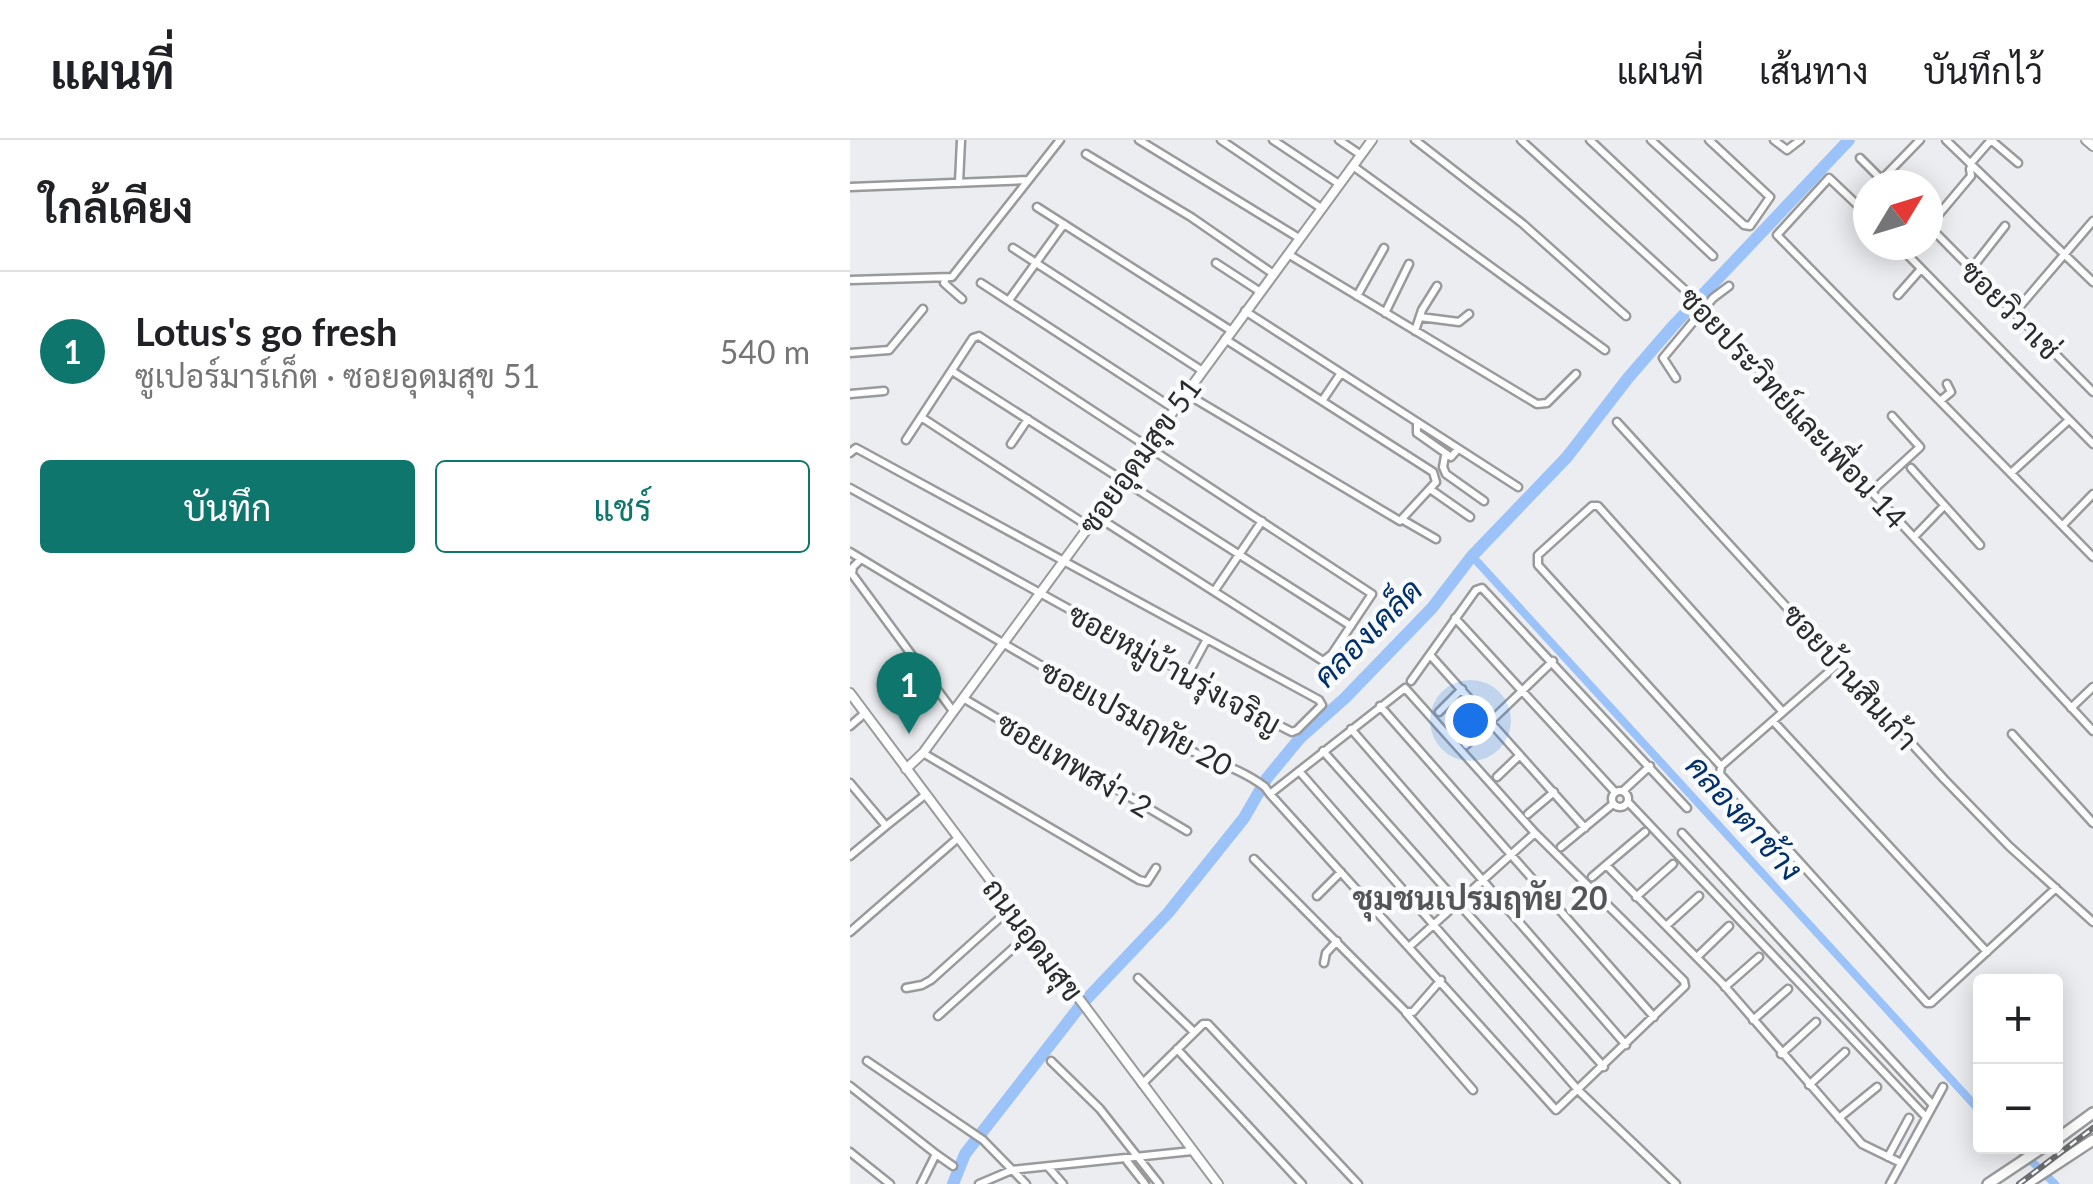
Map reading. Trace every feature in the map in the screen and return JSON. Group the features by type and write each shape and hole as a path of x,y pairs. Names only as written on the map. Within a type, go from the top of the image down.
{"main road":[{"path":"2063,1135 2093,1115"},
{"path":"2029,1182 2093,1139"},
{"path":"1988,1184 2034,1154"}],"street":[{"path":"959,183 961,140"},
{"path":"850,280 945,280 956,274 1060,140"},
{"path":"1140,140 1298,238"},
{"path":"1221,140 1321,208"},
{"path":"1273,140 1340,184"},
{"path":"1339,140 1361,155"},
{"name":"ซอยอุดมสุข 51","path":"906,769 923,753 1372,140"},
{"path":"1415,140 1523,224 1626,316"},
{"name":"ซอยประวิทย์และเพื่อน 14","path":"1521,140 1686,291 2093,731"},
{"path":"1590,140 1713,256"},
{"path":"1651,140 1747,227 1770,198 1709,140"},
{"path":"1774,140 1788,150 1800,140"},
{"path":"1894,170 1920,140"},
{"path":"1943,140 2093,282"},
{"path":"1943,140 1972,172 1943,208"},
{"path":"1970,164 1991,140 2018,163"},
{"path":"2086,140 2093,146"},
{"path":"1086,154 1191,217 1272,274"},
{"path":"1860,158 1872,170"},
{"path":"1353,166 1605,350"},
{"path":"1853,200 1830,178 1777,235 2093,557"},
{"path":"850,187 1030,180"},
{"path":"1037,207 1433,472 1437,478 1403,520"},
{"path":"2015,312 2093,221"},
{"path":"1009,300 1064,224"},
{"path":"1972,268 2005,226"},
{"name":"ซอยวิวาเช่","path":"1943,240 2093,392"},
{"path":"1014,248 1201,370"},
{"path":"1356,296 1384,248"},
{"path":"1287,253 1541,405 1576,374"},
{"path":"1912,260 2093,444"},
{"path":"1216,263 1259,291"},
{"path":"1385,313 1409,264"},
{"path":"1898,295 1921,269"},
{"path":"945,280 962,300"},
{"path":"981,282 1173,408"},
{"path":"1415,331 1437,286"},
{"path":"1676,378 1663,358 1703,309 1730,286"},
{"path":"850,353 890,350 923,309"},
{"path":"1244,311 1518,487"},
{"path":"1420,317 1459,322 1469,314"},
{"path":"906,440 973,338 979,336 1372,592 1323,662 1095,516"},
{"path":"952,371 1350,626"},
{"path":"1322,401 1342,373"},
{"path":"1940,401 1951,392 1947,384"},
{"path":"850,394 884,390"},
{"path":"1184,393 1436,539"},
{"path":"1872,491 1920,447 1892,416"},
{"path":"921,417 1088,526"},
{"path":"1012,444 1028,419"},
{"path":"2011,472 2069,420"},
{"path":"1417,422 1418,434 1446,456 1454,456 1458,449"},
{"name":"ซอยบ้านสินเก้า","path":"1618,422 1944,778 2093,922"},
{"path":"850,454 856,448 1207,639 1187,676"},
{"path":"1446,456 1442,467 1446,474 1484,501"},
{"path":"1910,468 1980,545"},
{"name":"ซอยหมู่บ้านรุ่งเจริญ","path":"850,488 1292,732 1322,705 1207,639"},
{"path":"1430,489 1470,517"},
{"path":"2062,525 2093,494"},
{"path":"1782,711 1598,506 1592,506 1538,555 1538,565 1927,1003 1931,1004 2056,888"},
{"path":"1915,536 1944,506"},
{"path":"1215,590 1262,521"},
{"name":"ซอยเปรมฤทัย 20","path":"850,552 1180,747 1265,788 1555,1110 1579,1092"},
{"path":"862,558 852,574 953,711"},
{"path":"1411,681 1481,588 1687,808"},
{"path":"1455,618 1926,1117"},
{"path":"1431,656 1585,828"},
{"path":"1466,745 1553,661"},
{"path":"1720,766 1840,663"},
{"path":"2071,708 2093,687"},
{"path":"1265,788 1299,770 1402,688 1407,688 1535,833 1684,981 1684,986 1579,1092"},
{"path":"1439,712 1462,689"},
{"name":"ถนนอุดมสุข","path":"850,693 1218,1184"},
{"name":"ซอยเทพสง่า 2","path":"963,698 1188,831"},
{"path":"1380,706 1654,1017"},
{"path":"850,726 864,713"},
{"path":"1773,721 1987,952"},
{"path":"1350,729 1626,1044"},
{"path":"2012,734 2093,823"},
{"path":"1324,751 1604,1066"},
{"path":"923,753 1139,880 1147,882 1156,868"},
{"path":"1497,777 1520,755"},
{"path":"1561,847 1614,804 1619,791 1650,766"},
{"path":"1299,770 1579,1092 1676,1184"},
{"path":"850,783 886,826"},
{"path":"1528,814 1554,792"},
{"path":"850,856 926,795"},
{"path":"1614,804 1622,808 1628,802"},
{"path":"1592,878 1644,832"},
{"path":"1410,946 1535,833"},
{"path":"1682,833 1932,1104"},
{"path":"850,932 958,838"},
{"path":"1254,858 1406,1012 1473,1090"},
{"path":"1606,864 1725,987 1862,1144 1902,1164"},
{"path":"1636,897 1672,864"},
{"path":"1317,896 1341,872"},
{"path":"1666,926 1699,896"},
{"path":"906,988 932,980 1011,908"},
{"path":"1697,957 1729,926"},
{"path":"938,1016 1030,933"},
{"path":"1324,963 1326,952 1336,941"},
{"path":"1316,944 1326,952"},
{"path":"1725,987 1759,957"},
{"path":"1138,978 1194,1032"},
{"path":"1406,1012 1413,1012 1441,980"},
{"path":"1753,1020 1788,989"},
{"path":"1781,1054 1816,1022"},
{"path":"1142,1084 1194,1032 1208,1024 1358,1184"},
{"path":"1177,1049 1302,1184"},
{"path":"1809,1086 1845,1052"},
{"path":"867,1060 979,1137 1026,1184"},
{"path":"1052,1061 1100,1109 1159,1184"},
{"path":"850,1086 953,1166"},
{"path":"1839,1118 1877,1087"},
{"path":"1890,1184 1943,1087"},
{"path":"1888,1157 1909,1118"},
{"path":"978,1184 1012,1170 1192,1151"},
{"path":"850,1152 890,1184"},
{"path":"921,1184 936,1154"},
{"path":"1126,1160 1145,1184"},
{"path":"1048,1167 1063,1184"}],"waterway":[{"name":"คลองเคล็ด","path":"953,1184 965,1154 1081,1005 1168,913 1244,818 1267,778 1300,738 1345,698 1432,608 1472,556 1567,457 1673,326 1849,140"},
{"name":"คลองตาช้าง","path":"1472,556 1973,1103"},
{"name":"คลองตาช้าง","path":"2024,1154 2055,1184"}],"railway":[{"path":"2019,1184 2093,1128"}],"place":[{"name":"Lotus's go fresh","path":"909,734"}],"district":[{"name":"ชุมชนเปรมฤทัย 20","path":"1480,897"}]}
